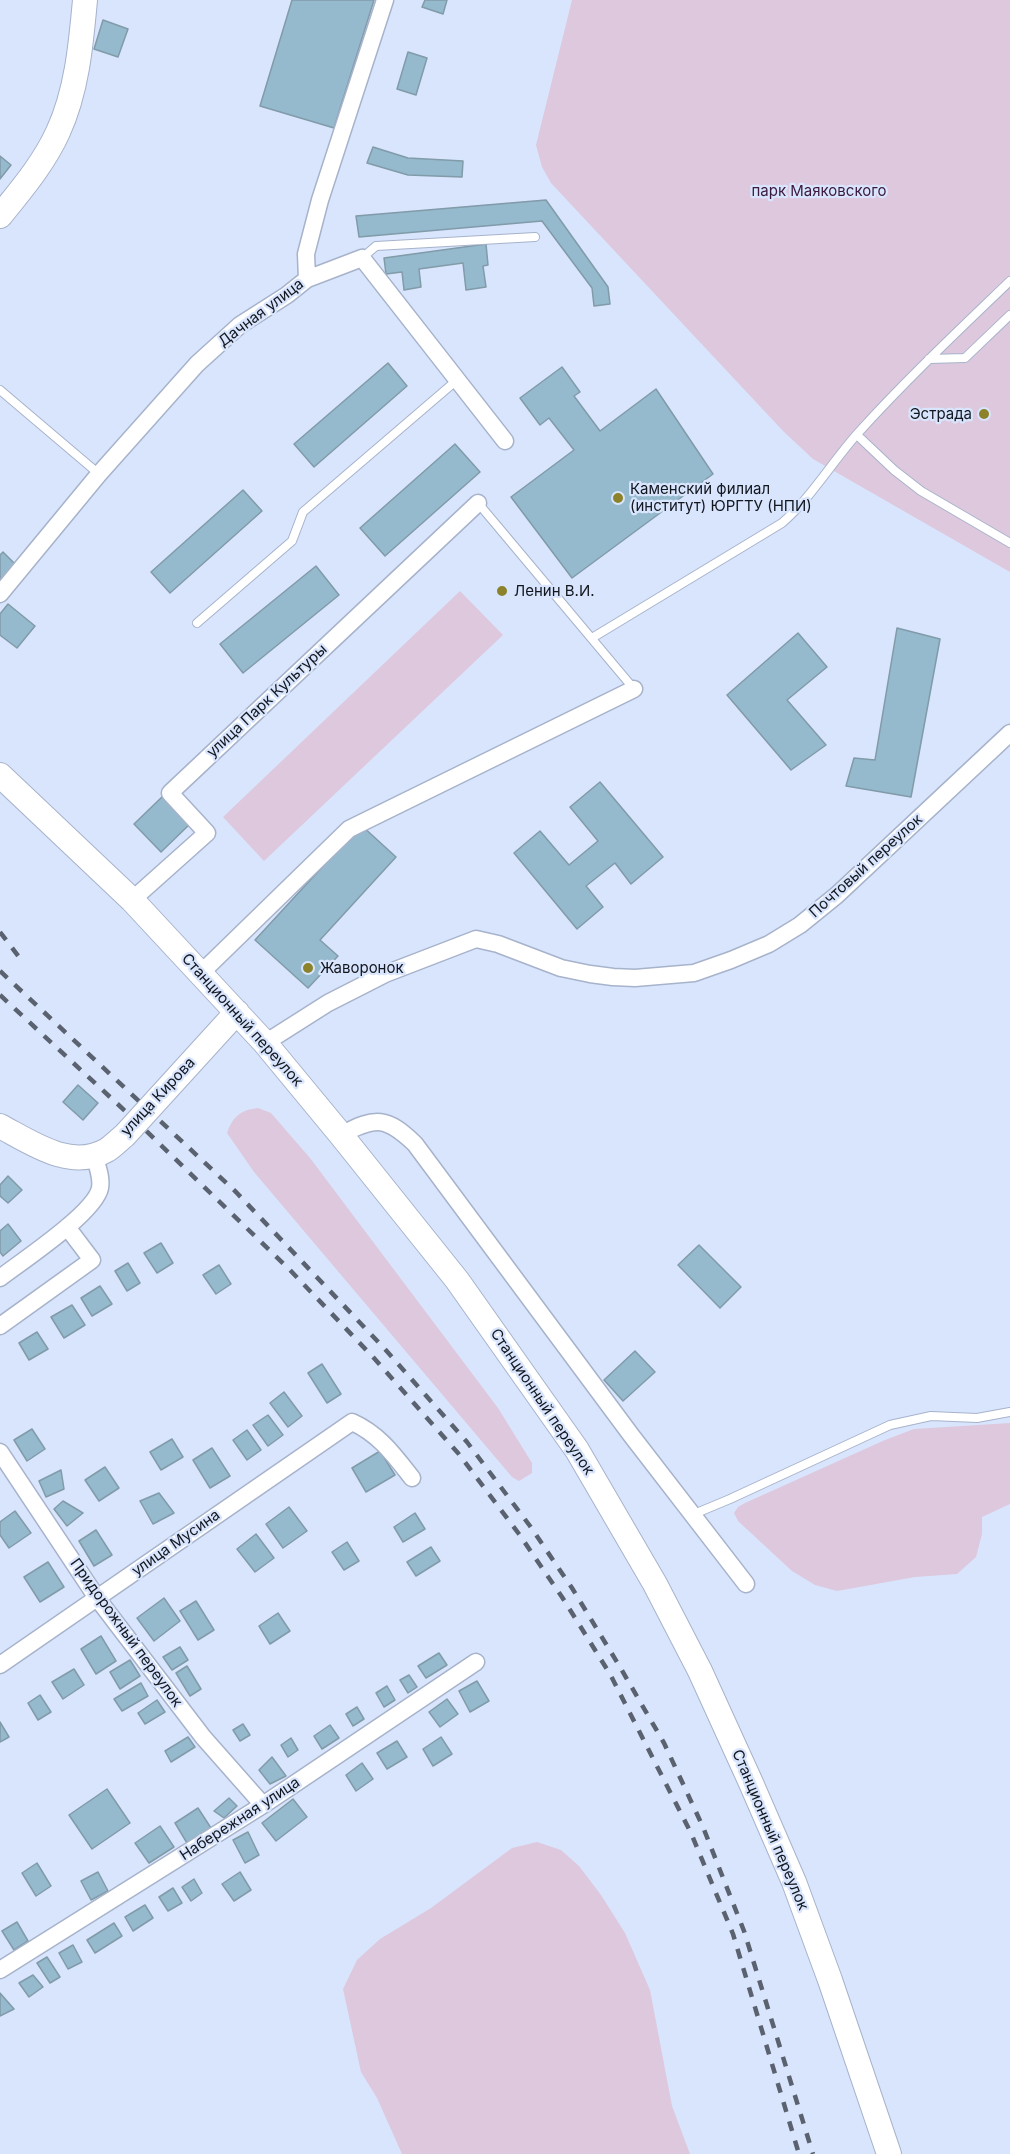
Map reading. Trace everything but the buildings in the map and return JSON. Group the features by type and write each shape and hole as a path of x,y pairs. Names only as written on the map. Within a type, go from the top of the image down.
{"main road":[{"path":"0,216 39,165 64,118 78,62 85,0"},
{"name":"Станционный переулок","path":"0,775 132,900 265,1043 342,1135 457,1280 577,1450 655,1584 700,1671 794,1882 889,2154"},
{"name":"улица Кирова","path":"0,1126 63,1156 94,1155 108,1150 125,1135 237,1012"}],"street":[{"name":"Дачная улица","path":"0,594 99,474 197,364 240,325 287,295 307,279 306,254 320,200 385,0"},
{"path":"307,279 362,258 505,441"},
{"name":"улица Парк Культуры","path":"132,900 207,833 170,793 478,503"},
{"path":"201,973 349,829 634,689"},
{"name":"Почтовый переулок","path":"265,1043 328,1003 385,974 476,939 498,944 561,968 614,977 635,978 694,973 731,960 769,944 800,925 837,895 1010,733"},
{"path":"342,1135 362,1124 384,1122 394,1126 415,1144 631,1435 746,1584"},
{"path":"0,1278 67,1227 94,1200 100,1188 100,1175 94,1155"},
{"path":"0,1326 92,1260 67,1227"},
{"name":"улица Мусина","path":"0,1665 352,1422 365,1428 384,1442 412,1478"},
{"name":"Придорожный переулок","path":"0,1452 97,1598 203,1737 263,1805"},
{"name":"Набережная улица","path":"0,1970 263,1805 476,1662"}],"lane":[{"path":"362,258 375,246 535,237"},
{"path":"592,638 782,523 856,435 903,384 1010,281"},
{"path":"929,359 965,358 1010,315"},
{"path":"197,623 292,541 303,512 457,380"},
{"path":"0,390 99,474"},
{"path":"856,435 894,470 921,490 1010,543"},
{"path":"478,503 634,689"},
{"path":"694,1514 890,1425 931,1416 977,1418 1010,1412"}],"green space":[{"name":"парк Маяковского","path":"572,0 1010,0 1010,572 813,459 783,431 551,183 542,167 536,145"},
{"path":"460,591 503,635 264,861 223,817"},
{"path":"258,1108 271,1113 310,1158 498,1408 532,1463 532,1473 519,1481 512,1477 254,1172 227,1133 238,1115"},
{"path":"1010,1423 1010,1504 982,1517 982,1534 976,1557 957,1574 915,1577 837,1591 815,1585 792,1571 738,1521 734,1513 745,1503 914,1429"},
{"path":"537,1842 561,1850 579,1866 625,1933 650,1990 672,2106 690,2154 402,2154 377,2098 361,2072 343,1989 357,1960 380,1939 431,1908 512,1848"}],"railway":[{"path":"0,932 22,961"},
{"path":"0,971 236,1192 384,1348 467,1442 530,1526 572,1588 664,1743 703,1827 744,1931 813,2154"},
{"path":"0,995 137,1122 290,1270 373,1357 458,1453 519,1534 610,1674 691,1833 733,1934 799,2154"}],"place":[{"name":"Эстрада","path":"984,414"},
{"name":"Каменский филиал (институт) ЮРГТУ (НПИ)","path":"618,498"},
{"name":"Ленин В.И.","path":"502,591"},
{"name":"Жаворонок","path":"308,968"}]}
